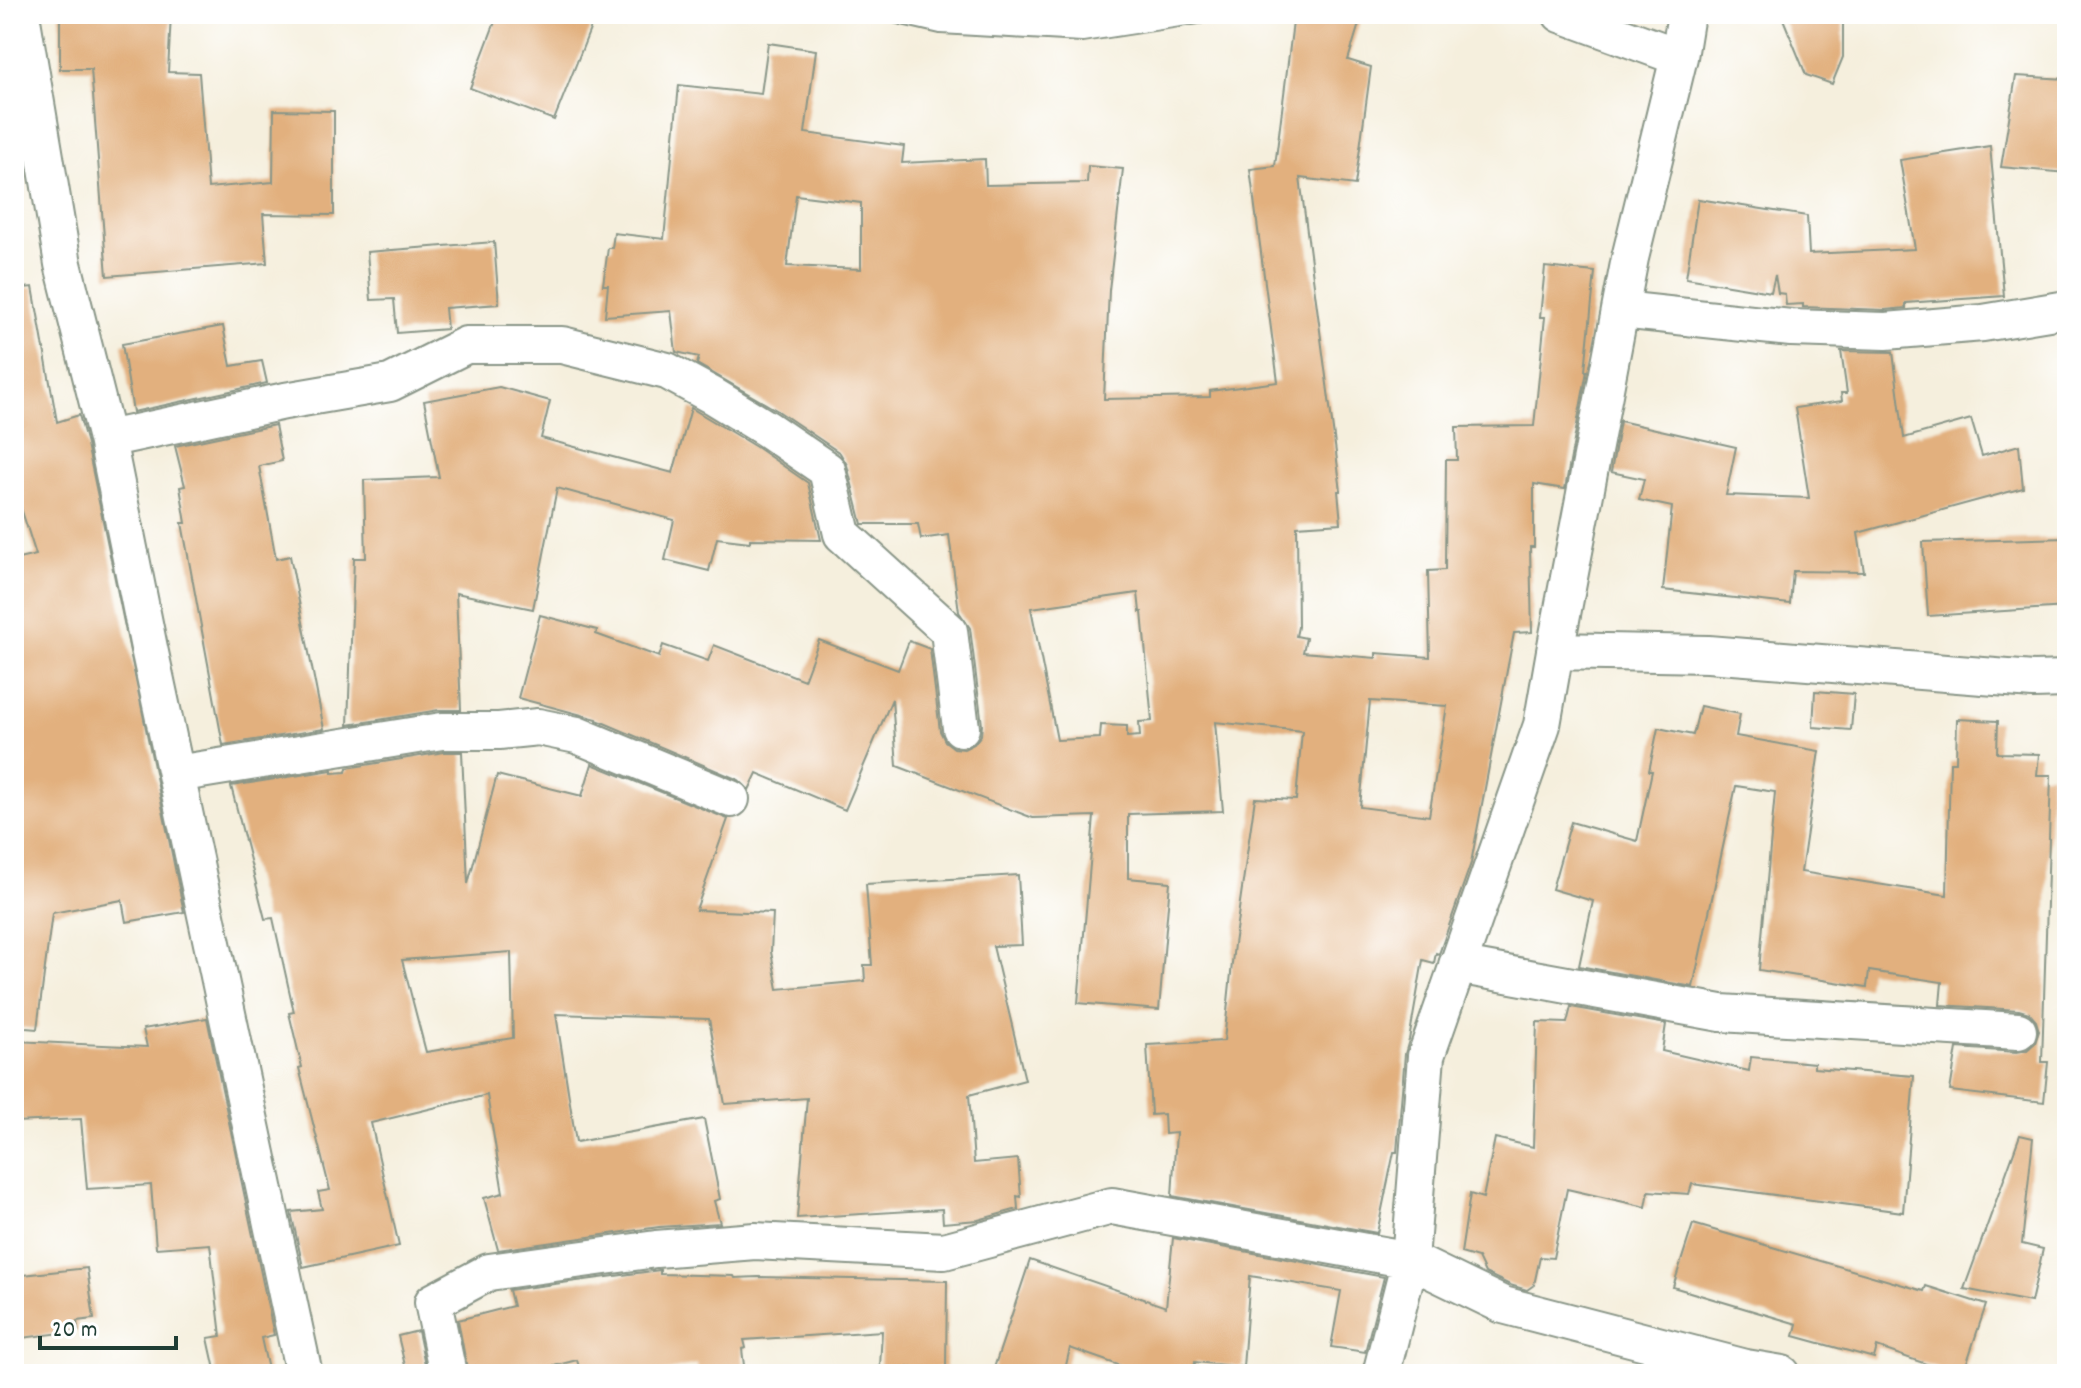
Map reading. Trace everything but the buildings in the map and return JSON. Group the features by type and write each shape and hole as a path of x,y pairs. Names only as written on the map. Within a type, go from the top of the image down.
{"street":[{"path":"21,14 63,264 107,439 304,1374"},
{"path":"1561,14 1679,57"},
{"path":"1381,1374 1410,1260 1426,1056 1542,725 1630,258 1679,57 1686,14"},
{"path":"1621,310 1791,328 1886,331 1983,323 2067,309"},
{"path":"107,439 285,401 390,383 466,345 562,345 667,371 767,429 827,470 842,534 949,631 961,728"},
{"path":"1555,651 1708,654 2033,680 2067,679"},
{"path":"176,774 442,731 538,727 577,735 731,799"},
{"path":"1457,965 1721,1013 2018,1031"},
{"path":"448,1374 433,1302 489,1272 656,1249 755,1241 944,1251 1112,1206 1410,1260 1503,1305 1746,1368 1782,1374"}],"lane":[{"path":"898,14 941,24 1082,32 1199,14"}]}
